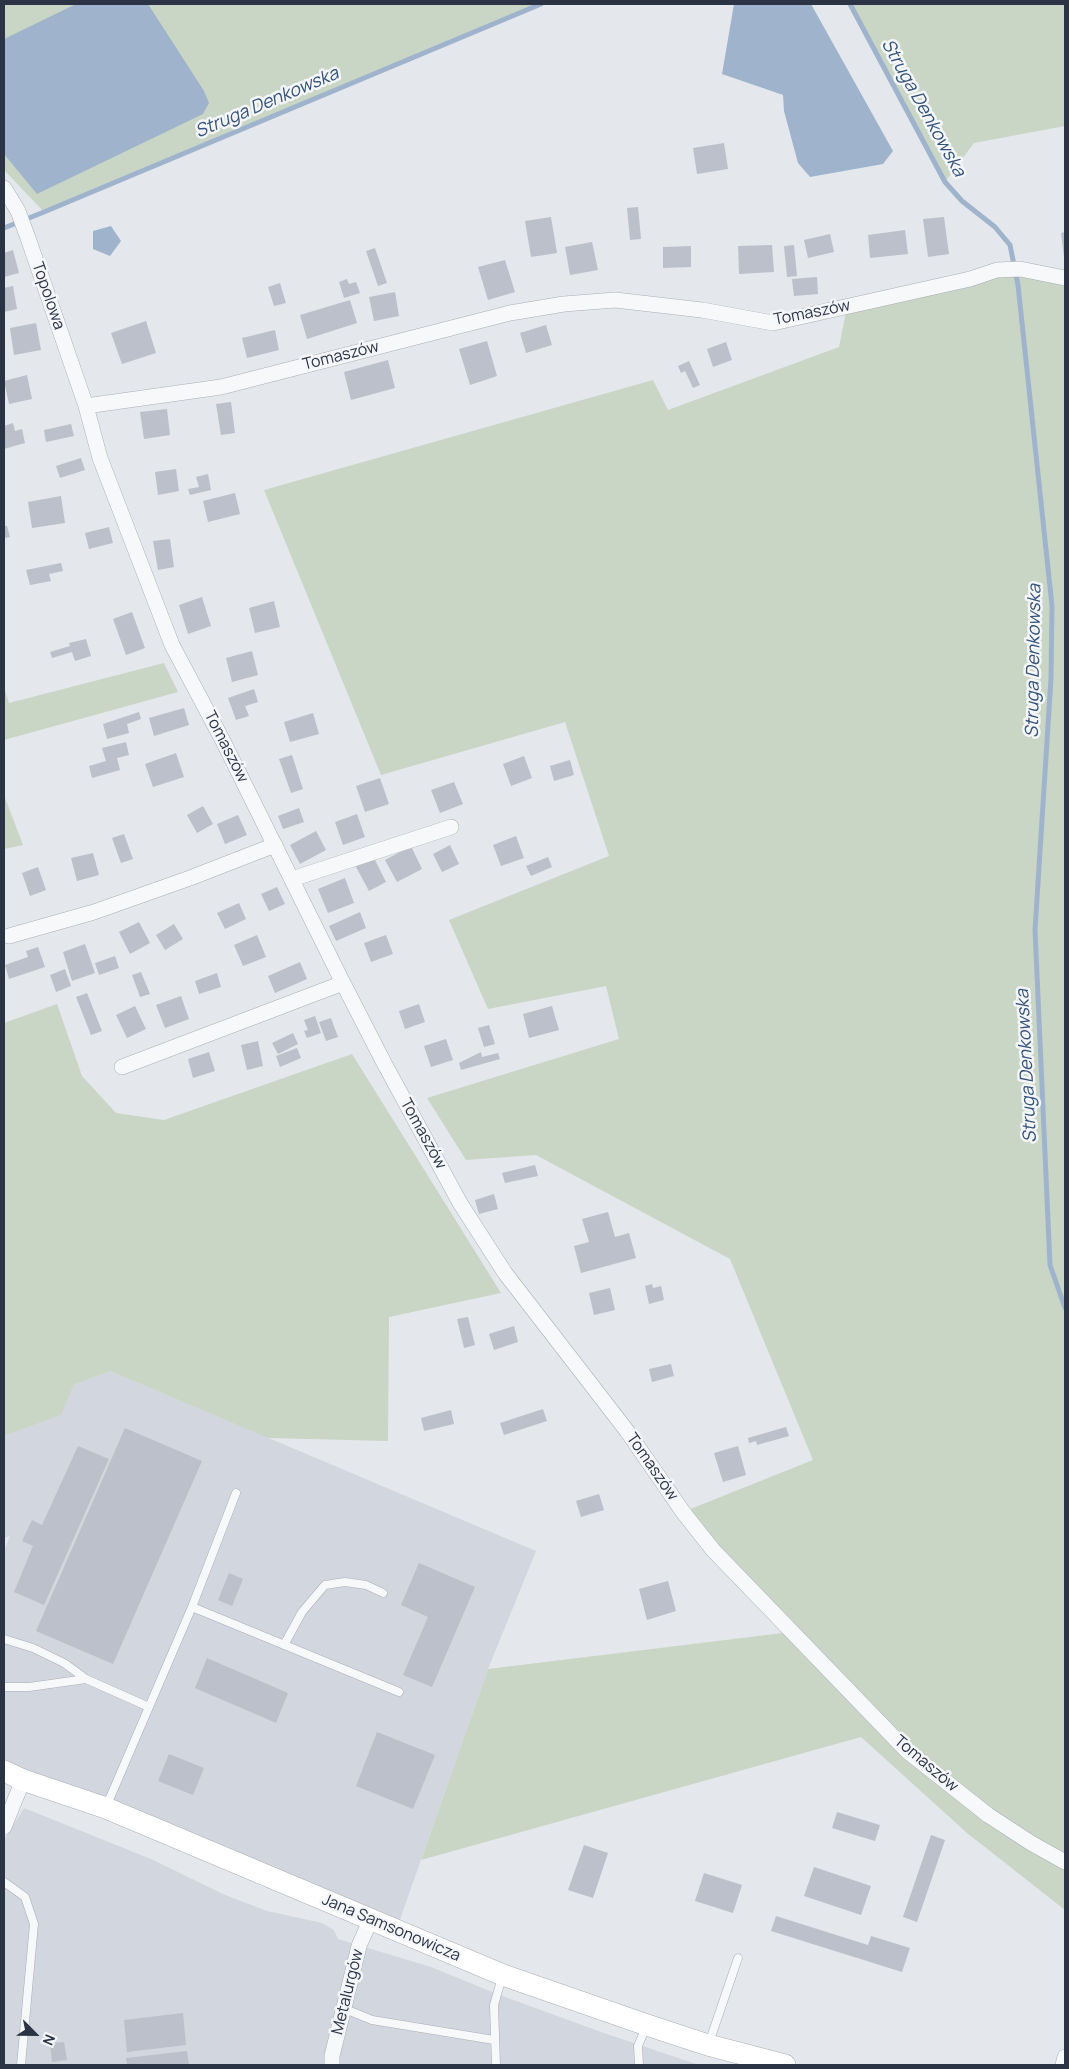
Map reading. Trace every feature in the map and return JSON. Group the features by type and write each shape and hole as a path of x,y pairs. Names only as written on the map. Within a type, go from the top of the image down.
{"main road":[{"name":"Jana Samsonowicza","path":"4,1771 23,1780 106,1808 503,1975 708,2045 785,2065"}],"street":[{"name":"Topolowa","path":"4,188 18,211 86,406"},
{"name":"Tomaszów","path":"1065,278 1020,269 998,270 970,279 773,323 702,310 615,300 564,304 510,313 221,387 86,406 100,458 172,645 383,1061 460,1203 500,1265 627,1431 683,1512 713,1550 907,1751 988,1815 1065,1862"},
{"path":"292,879 451,827"},
{"path":"9,936 94,912 275,845"},
{"path":"122,1067 343,983"},
{"path":"4,1827 23,1780"},
{"name":"Metalurgów","path":"332,2065 332,2056 359,1946 370,1920"},
{"path":"1062,2065 1065,2057"}],"lane":[{"path":"106,1808 192,1607 236,1493"},
{"path":"284,1645 302,1612 325,1585 346,1582 366,1585 383,1593"},
{"path":"192,1607 399,1692"},
{"path":"4,1639 33,1648 64,1663 86,1679 149,1707"},
{"path":"4,1686 28,1687 86,1679"},
{"path":"4,1882 25,1898 34,1924 21,2065"},
{"path":"708,2045 738,1958"},
{"path":"496,2065 494,2005 503,1975"},
{"path":"344,2009 372,2020 494,2040"},
{"path":"639,2065 638,2046 647,2025"}],"shaded area":[{"path":"110,1371 536,1551 488,1669 396,1931 4,1771 4,1551 10,1536 4,1538 4,1436 60,1415 74,1385"},
{"path":"24,1808 151,1859 225,1895 267,1911 322,1923 334,1930 338,1939 431,1967 497,1994 699,2065 4,2065 4,1840"}],"green space":[{"path":"4,4 541,4 44,212 4,170"},
{"path":"850,4 1065,4 1065,126 974,143 945,182"},
{"path":"997,270 1065,278 1065,1910 967,1833 861,1737 421,1860 488,1669 791,1632 683,1512 813,1460 730,1259 536,1155 466,1160 427,1098 619,1039 606,986 488,1009 449,920 609,856 565,722 381,775 264,490 653,380 668,410 839,347 847,307"},
{"path":"164,663 178,692 4,740 4,687 9,703"},
{"path":"4,795 23,845 4,849"},
{"path":"57,1004 82,1076 116,1113 164,1120 352,1054 501,1293 389,1317 388,1441 268,1438 110,1371 74,1385 61,1415 4,1436 4,1023"}],"water":[{"path":"76,4 148,4 204,91 209,103 203,114 37,194 4,154 4,39"},
{"path":"734,4 811,4 893,151 883,164 810,177 798,163 784,111 783,95 722,74"},
{"path":"111,226 121,241 110,256 93,249 93,231"}],"building":[{"path":"724,143 728,169 697,174 693,148"},
{"path":"638,207 641,239 630,240 627,208"},
{"path":"551,217 557,253 531,257 525,221"},
{"path":"944,217 949,254 928,257 923,219"},
{"path":"905,230 908,254 870,258 868,235"},
{"path":"1065,232 1065,257 1064,257 1061,233"},
{"path":"830,234 834,252 808,258 804,240"},
{"path":"592,242 598,270 570,275 565,247"},
{"path":"772,245 774,272 739,274 738,246"},
{"path":"794,245 797,276 787,277 784,246"},
{"path":"691,246 691,267 663,268 663,247"},
{"path":"375,248 387,283 378,286 366,251"},
{"path":"13,250 19,273 4,277 4,253"},
{"path":"505,260 515,292 488,300 478,267"},
{"path":"817,277 818,294 794,296 792,279"},
{"path":"347,279 349,284 356,282 360,293 344,298 339,282"},
{"path":"280,283 286,303 274,306 268,287"},
{"path":"13,286 17,309 4,312 4,288"},
{"path":"395,292 399,316 374,321 369,297"},
{"path":"350,300 357,323 307,339 300,315"},
{"path":"146,321 156,353 122,364 111,333"},
{"path":"36,323 41,350 14,355 10,328"},
{"path":"546,325 552,345 526,353 520,333"},
{"path":"275,330 279,350 247,358 242,338"},
{"path":"487,341 497,376 470,385 459,349"},
{"path":"726,342 732,360 713,367 707,349"},
{"path":"388,360 395,388 351,400 344,372"},
{"path":"689,361 700,385 693,388 685,371 681,373 678,366"},
{"path":"27,375 32,399 9,404 4,381"},
{"path":"231,402 235,433 221,435 216,404"},
{"path":"167,409 170,435 144,439 140,412"},
{"path":"13,423 15,431 22,429 25,443 4,449 4,426"},
{"path":"71,424 74,436 46,442 44,430"},
{"path":"81,458 85,470 60,478 56,466"},
{"path":"176,469 179,491 158,495 155,472"},
{"path":"208,474 211,490 190,495 188,489 199,487 196,477"},
{"path":"235,493 240,514 208,522 203,501"},
{"path":"61,496 65,523 32,528 28,502"},
{"path":"4,526 7,526 10,537 4,538"},
{"path":"109,527 113,543 89,549 85,533"},
{"path":"170,539 174,567 158,570 153,541"},
{"path":"61,563 63,571 49,574 51,581 30,585 26,570"},
{"path":"202,597 211,626 188,634 179,605"},
{"path":"274,601 280,627 255,633 249,608"},
{"path":"132,612 145,648 126,655 113,619"},
{"path":"86,639 91,656 75,661 72,652 52,658 50,652 70,646 69,643"},
{"path":"252,651 258,675 232,682 226,658"},
{"path":"254,689 258,702 245,706 249,716 236,720 228,698"},
{"path":"184,708 189,725 154,736 149,718"},
{"path":"139,712 141,719 127,724 129,733 107,739 103,724"},
{"path":"313,713 319,734 290,742 284,722"},
{"path":"126,742 129,755 117,758 120,770 92,778 89,766 106,761 102,748"},
{"path":"176,753 184,777 153,787 145,764"},
{"path":"292,755 303,789 291,793 279,759"},
{"path":"524,756 532,778 511,786 503,764"},
{"path":"570,760 574,775 554,781 550,766"},
{"path":"380,778 389,804 365,812 356,786"},
{"path":"454,782 463,804 440,813 431,790"},
{"path":"203,806 213,824 197,833 187,815"},
{"path":"299,808 304,822 283,829 278,816"},
{"path":"357,814 365,837 343,845 335,822"},
{"path":"238,815 247,835 225,844 217,824"},
{"path":"316,831 326,850 300,864 290,845"},
{"path":"124,834 133,859 121,863 112,838"},
{"path":"516,836 524,858 501,866 493,845"},
{"path":"450,845 459,864 442,872 433,854"},
{"path":"411,846 422,869 397,882 385,860"},
{"path":"93,853 99,875 77,881 71,858"},
{"path":"373,856 386,882 369,891 355,865"},
{"path":"548,857 552,867 531,876 526,866"},
{"path":"38,867 46,890 30,896 22,873"},
{"path":"345,878 354,903 328,913 318,889"},
{"path":"277,887 285,904 269,911 261,894"},
{"path":"239,903 246,919 225,929 217,913"},
{"path":"360,912 366,928 336,941 329,926"},
{"path":"139,922 150,943 130,954 119,932"},
{"path":"174,924 183,939 165,950 156,935"},
{"path":"257,935 266,957 243,966 234,945"},
{"path":"386,935 393,954 371,962 364,943"},
{"path":"85,944 95,973 72,981 63,952"},
{"path":"38,947 45,967 9,979 5,965 28,957 26,951"},
{"path":"115,956 119,968 99,975 95,963"},
{"path":"300,962 307,979 275,993 268,976"},
{"path":"65,969 71,986 56,992 50,975"},
{"path":"141,972 150,994 140,997 132,975"},
{"path":"217,973 221,987 199,994 195,981"},
{"path":"87,993 102,1031 91,1035 76,997"},
{"path":"181,996 189,1019 165,1028 156,1005"},
{"path":"419,1004 425,1022 405,1029 399,1011"},
{"path":"135,1006 146,1029 127,1038 116,1015"},
{"path":"552,1006 559,1030 529,1038 523,1014"},
{"path":"315,1016 321,1033 307,1038 304,1031 308,1030 304,1020"},
{"path":"331,1018 338,1037 326,1041 319,1022"},
{"path":"489,1025 495,1044 484,1047 478,1028"},
{"path":"293,1033 298,1044 278,1054 272,1043"},
{"path":"446,1039 453,1060 431,1067 424,1046"},
{"path":"258,1041 263,1066 247,1070 241,1045"},
{"path":"297,1048 301,1058 280,1067 276,1056"},
{"path":"209,1052 215,1071 193,1078 188,1059"},
{"path":"481,1052 482,1057 498,1053 500,1059 461,1070 459,1063"},
{"path":"535,1165 538,1176 505,1183 502,1173"},
{"path":"494,1194 498,1209 479,1214 475,1200"},
{"path":"608,1212 615,1237 629,1233 636,1258 581,1273 574,1246 589,1242 582,1219"},
{"path":"652,1284 653,1288 661,1286 664,1300 649,1304 645,1286"},
{"path":"610,1288 615,1310 594,1315 589,1293"},
{"path":"468,1317 475,1345 464,1348 457,1319"},
{"path":"514,1326 518,1342 494,1350 489,1334"},
{"path":"671,1364 674,1376 652,1382 649,1369"},
{"path":"543,1409 547,1421 504,1435 500,1423"},
{"path":"451,1410 454,1424 424,1431 421,1418"},
{"path":"786,1427 789,1436 757,1445 756,1441 749,1443 748,1438"},
{"path":"125,1428 202,1461 113,1664 36,1631"},
{"path":"78,1446 109,1459 44,1605 14,1592 33,1546 22,1541 32,1520 42,1525"},
{"path":"738,1446 746,1475 723,1482 714,1453"},
{"path":"599,1494 604,1510 581,1517 576,1501"},
{"path":"419,1563 475,1587 432,1687 403,1675 428,1617 401,1605"},
{"path":"229,1573 243,1579 232,1606 218,1600"},
{"path":"668,1581 676,1611 647,1620 639,1589"},
{"path":"207,1658 288,1693 276,1723 195,1688"},
{"path":"377,1732 435,1755 413,1809 356,1786"},
{"path":"169,1754 204,1768 193,1795 158,1781"},
{"path":"837,1812 880,1825 875,1841 832,1828"},
{"path":"931,1835 945,1840 917,1922 903,1917"},
{"path":"584,1845 608,1853 593,1898 568,1890"},
{"path":"814,1867 871,1886 861,1915 804,1896"},
{"path":"704,1873 742,1885 733,1913 695,1901"},
{"path":"776,1916 868,1945 871,1936 910,1948 902,1972 771,1931"},
{"path":"183,2013 186,2045 127,2052 124,2020"},
{"path":"64,2042 67,2060 52,2062 50,2043"},
{"path":"187,2051 189,2065 127,2065 126,2058"}],"waterway":[{"name":"Struga Denkowska","path":"4,228 541,4"},
{"name":"Struga Denkowska","path":"850,4 945,182 962,201 995,227 1010,245 1018,285 1052,606 1051,678 1035,930 1050,1265 1065,1308"}]}
